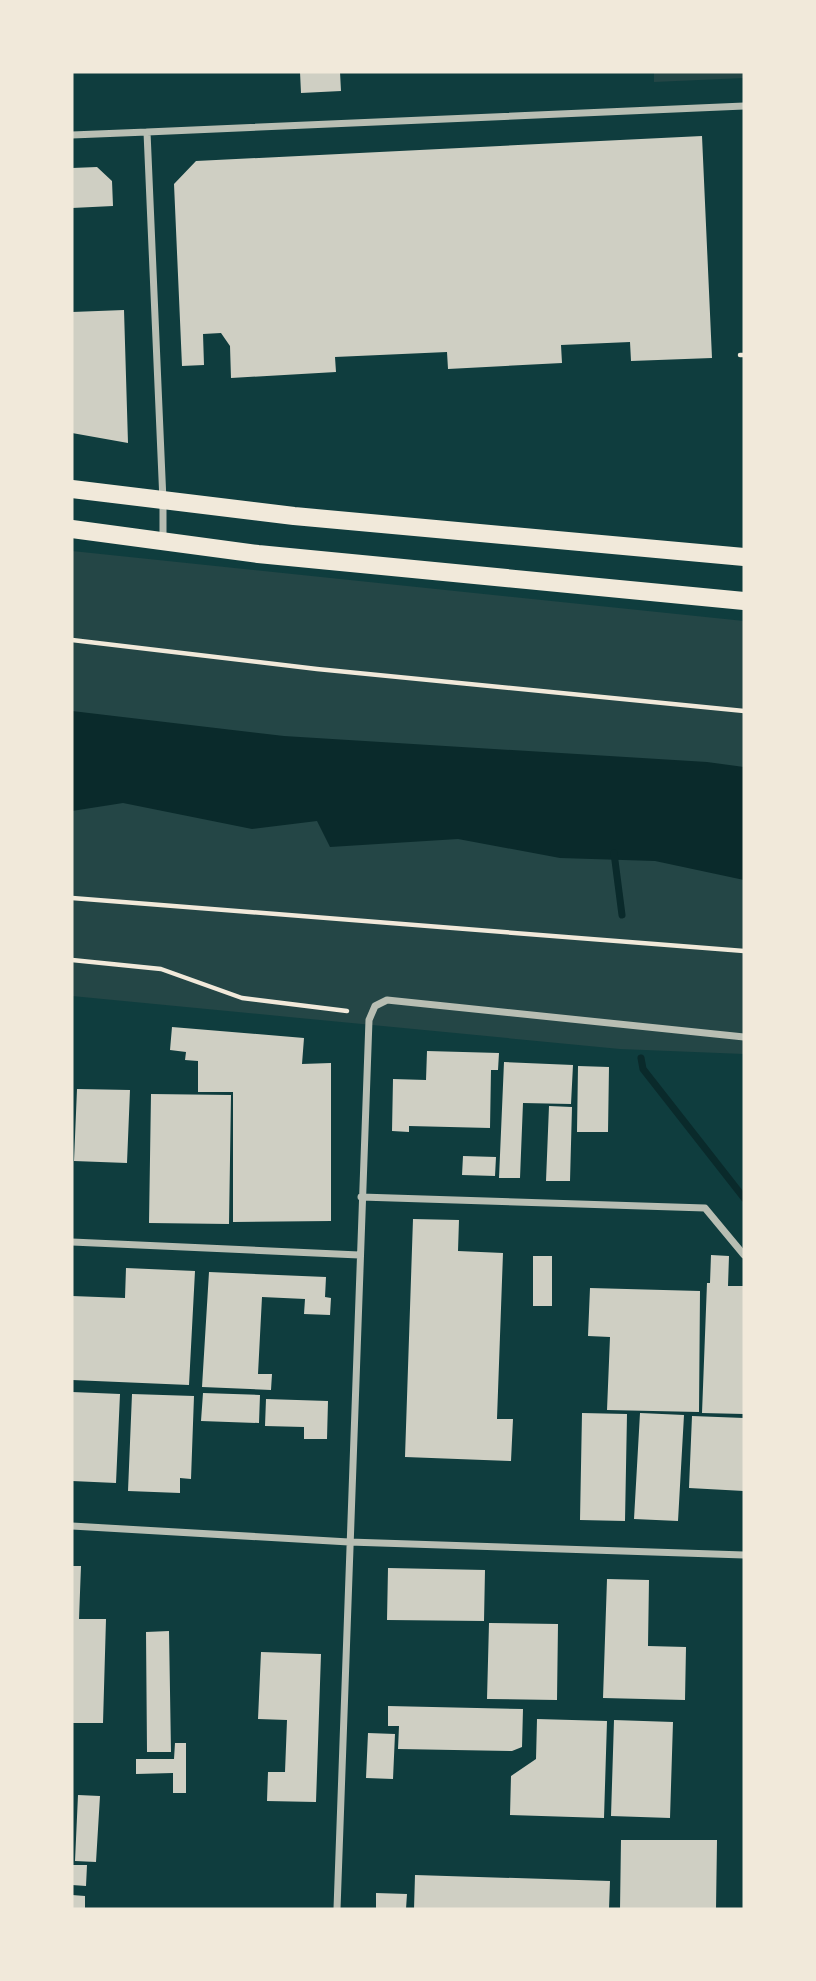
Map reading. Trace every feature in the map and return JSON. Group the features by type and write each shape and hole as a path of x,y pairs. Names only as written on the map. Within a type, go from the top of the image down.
{"main road":[{"path":"72,489 294,516 744,557"},
{"path":"72,528 258,554 744,601"}],"street":[{"path":"72,135 744,106"},
{"path":"147,132 163,541"},
{"path":"337,1909 361,1198 369,1020 375,1006 387,1000 744,1037"},
{"path":"361,1198 705,1208 744,1255"},
{"path":"72,1242 359,1255"},
{"path":"72,1526 349,1542 744,1555"}],"path":[{"path":"72,640 317,669 744,710"},
{"path":"72,898 744,951"},
{"path":"72,960 161,969 242,998 347,1011"}],"shaded area":[{"path":"654,72 744,72 744,78 654,82"},
{"path":"72,551 744,621 744,1054 620,1049 72,996"},
{"path":"72,711 284,736 707,762 744,767 744,880 655,861 560,858 458,839 330,847 317,821 252,829 123,803 72,811"}],"building":[{"path":"300,72 340,72 341,91 301,93"},
{"path":"702,136 712,358 631,361 630,342 561,345 562,363 448,369 447,352 335,357 336,372 231,378 230,346 221,333 203,334 204,365 182,366 174,184 196,161"},
{"path":"97,167 112,181 113,206 72,208 72,168"},
{"path":"124,310 128,443 72,433 72,312"},
{"path":"172,1027 304,1038 302,1064 331,1063 331,1221 233,1222 233,1092 198,1092 198,1061 185,1060 186,1052 170,1050"},
{"path":"427,1051 499,1053 498,1070 491,1070 490,1128 409,1126 409,1132 392,1131 393,1079 426,1080"},
{"path":"504,1062 573,1065 571,1104 523,1103 520,1178 499,1178"},
{"path":"578,1066 609,1067 608,1132 577,1132"},
{"path":"77,1089 130,1090 127,1163 74,1161"},
{"path":"151,1094 231,1095 229,1224 149,1223"},
{"path":"549,1106 572,1107 570,1181 546,1181"},
{"path":"463,1156 496,1157 495,1176 462,1175"},
{"path":"413,1219 459,1220 458,1251 503,1253 497,1419 513,1419 511,1461 405,1457"},
{"path":"711,1255 729,1256 728,1286 744,1286 744,1414 702,1413 707,1283 710,1283"},
{"path":"533,1256 552,1256 552,1306 533,1306"},
{"path":"126,1268 195,1271 189,1385 72,1380 72,1296 125,1298"},
{"path":"209,1272 326,1277 325,1297 331,1298 330,1315 304,1314 305,1299 262,1297 258,1374 272,1374 271,1390 202,1387"},
{"path":"590,1288 700,1291 699,1412 607,1410 610,1337 588,1336"},
{"path":"72,1392 120,1394 116,1483 72,1481"},
{"path":"203,1393 260,1395 259,1423 201,1421"},
{"path":"132,1394 194,1396 191,1479 180,1478 180,1493 128,1491"},
{"path":"266,1399 328,1401 327,1439 304,1439 304,1427 265,1426"},
{"path":"582,1413 627,1414 625,1521 580,1520"},
{"path":"640,1413 684,1415 678,1521 634,1519"},
{"path":"692,1416 744,1418 744,1491 689,1488"},
{"path":"72,1566 81,1566 79,1619 106,1619 103,1723 72,1723"},
{"path":"388,1568 485,1570 484,1621 387,1620"},
{"path":"607,1579 649,1580 648,1646 686,1647 685,1700 603,1698"},
{"path":"489,1623 558,1624 557,1700 487,1699"},
{"path":"169,1631 171,1752 147,1752 146,1632"},
{"path":"261,1652 321,1654 316,1802 267,1801 268,1772 285,1772 287,1720 258,1719"},
{"path":"388,1706 523,1709 522,1747 512,1751 398,1749 399,1726 388,1726"},
{"path":"537,1719 607,1721 604,1818 510,1815 511,1776 536,1759"},
{"path":"614,1720 673,1722 670,1818 611,1816"},
{"path":"368,1733 395,1734 393,1779 366,1778"},
{"path":"175,1743 186,1743 186,1793 173,1793 173,1773 136,1774 136,1759 174,1759"},
{"path":"78,1795 100,1796 96,1862 75,1861"},
{"path":"621,1840 717,1840 716,1909 620,1909"},
{"path":"72,1865 87,1865 86,1886 72,1885"},
{"path":"415,1875 610,1881 609,1909 414,1909"},
{"path":"376,1893 407,1894 406,1909 376,1909"},
{"path":"72,1895 85,1896 85,1909 72,1909"}],"waterway":[{"path":"614,853 622,915"},
{"path":"641,1058 643,1069 744,1198"}]}
